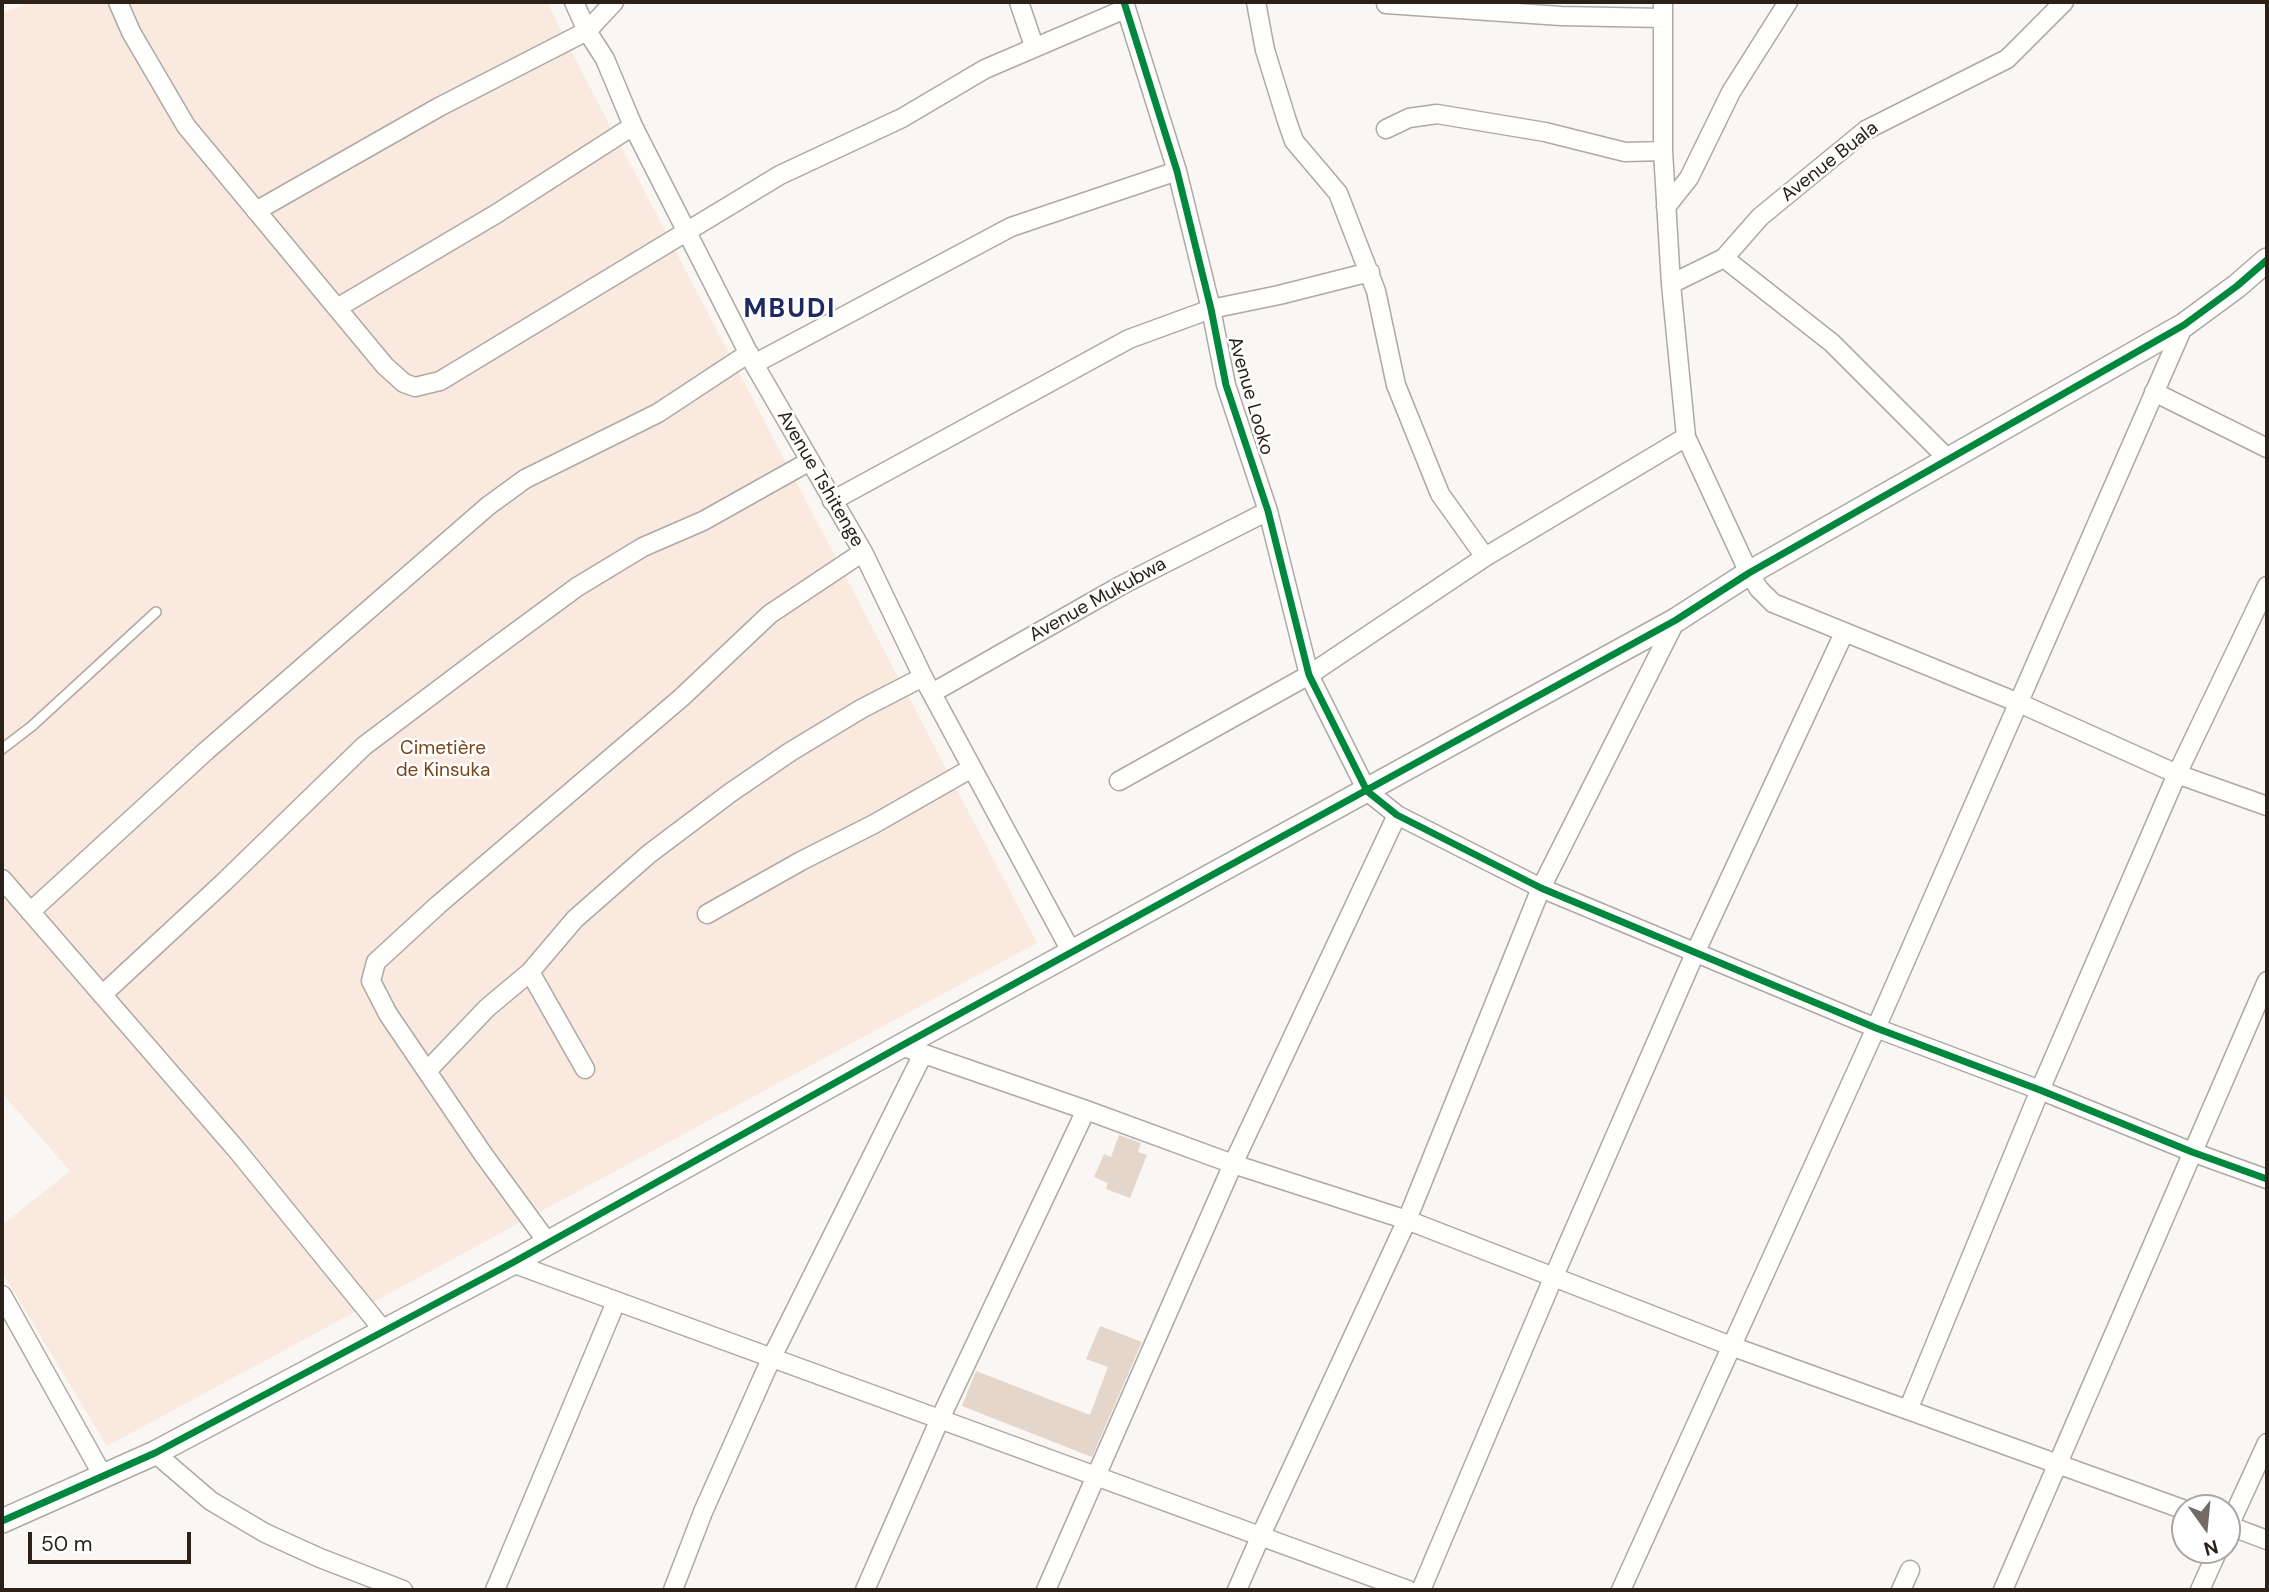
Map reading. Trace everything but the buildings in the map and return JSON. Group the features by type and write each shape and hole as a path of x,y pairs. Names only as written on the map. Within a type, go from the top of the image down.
{"street":[{"path":"118,2 131,32 186,126 385,366 404,383 415,387 440,381 780,175 902,118 985,69 1124,5"},
{"name":"Avenue Tshitenge","path":"574,2 587,31 606,60 633,125 751,359 863,552 923,677 1072,953"},
{"path":"256,211 439,107 587,31 614,2"},
{"path":"1019,2 1034,46"},
{"path":"1256,2 1265,50 1294,141 1338,193 1370,272 1396,385 1430,470 1440,494 1485,557"},
{"path":"1666,207 1689,178 1731,92 1788,2"},
{"name":"Avenue Buala","path":"1671,284 1724,258 1760,217 1866,130 2007,59 2064,2"},
{"path":"1386,4 1561,16 1663,10 1663,151 1666,207 1686,437 1749,573 1759,589 1773,603 2019,703 2177,775 2267,806"},
{"name":"Avenue Looko","path":"1124,5 1177,171 1211,309 1226,385 1268,511 1309,675 1367,791"},
{"path":"1386,129 1409,117 1437,114 1545,132 1625,152 1663,151"},
{"path":"337,308 496,214 633,125"},
{"path":"30,912 206,751 488,506 525,479 658,413 751,359 1011,227 1177,171"},
{"path":"1724,258 1832,343 1948,459"},
{"path":"2,1521 155,1452 512,1263 1676,620 1749,573 2185,325 2267,260"},
{"path":"832,501 1129,338 1211,309 1370,272"},
{"path":"1621,1590 1876,1028 2185,325"},
{"path":"2154,392 2267,448"},
{"path":"1119,781 1309,675 1485,557 1686,437"},
{"path":"102,995 364,747 482,657 577,587 632,554 703,521 810,461"},
{"name":"Avenue Mukubwa","path":"932,693 1120,586 1268,511"},
{"path":"548,1243 483,1154 388,1014 371,981 376,962 438,905 681,698 770,614 863,552"},
{"path":"1908,1410 2040,1090 2177,775 2267,586"},
{"path":"1237,1590 1407,1220 1541,888 1676,620"},
{"path":"1421,1590 1696,951 1844,634"},
{"path":"427,1071 487,1008 530,972 575,919 649,854 720,800 802,745 861,709 923,677"},
{"path":"707,914 972,768"},
{"path":"1367,791 1396,815 1541,888 1876,1028 2267,1179"},
{"path":"1046,1590 1233,1164 1396,815"},
{"path":"2,879 236,1149 384,1331"},
{"path":"530,972 585,1069"},
{"path":"2003,1590 2267,981"},
{"path":"901,1046 1233,1164 1407,1220 1731,1346 2171,1505"},
{"path":"673,1590 703,1512 771,1359 923,1054"},
{"path":"865,1590 939,1421 1086,1110"},
{"path":"512,1263 1408,1590"},
{"path":"2,1295 103,1476"},
{"path":"495,1590 616,1301"},
{"path":"2241,1498 2267,1443"},
{"path":"155,1452 211,1501 265,1533 320,1558 403,1590"},
{"path":"2241,1531 2267,1540"},
{"path":"2200,1590 2212,1564"},
{"path":"1901,1590 1910,1570"}],"lane":[{"path":"2,749 32,726 156,612"}],"green space":[{"name":"Cimetière de Kinsuka","path":"33,2 547,2 1037,943 107,1446 2,1272 2,1225 70,1171 2,1093 2,13"}],"cycle path":[{"path":"1124,2 1177,171 1211,309 1226,385 1268,511 1309,675 1367,791 1397,815 1541,888 1876,1028 2267,1179"},
{"path":"2,1521 155,1453 512,1263 1676,620 1749,573 2184,325 2267,260"}],"district":[{"name":"MBUDI","path":"790,310"}]}
